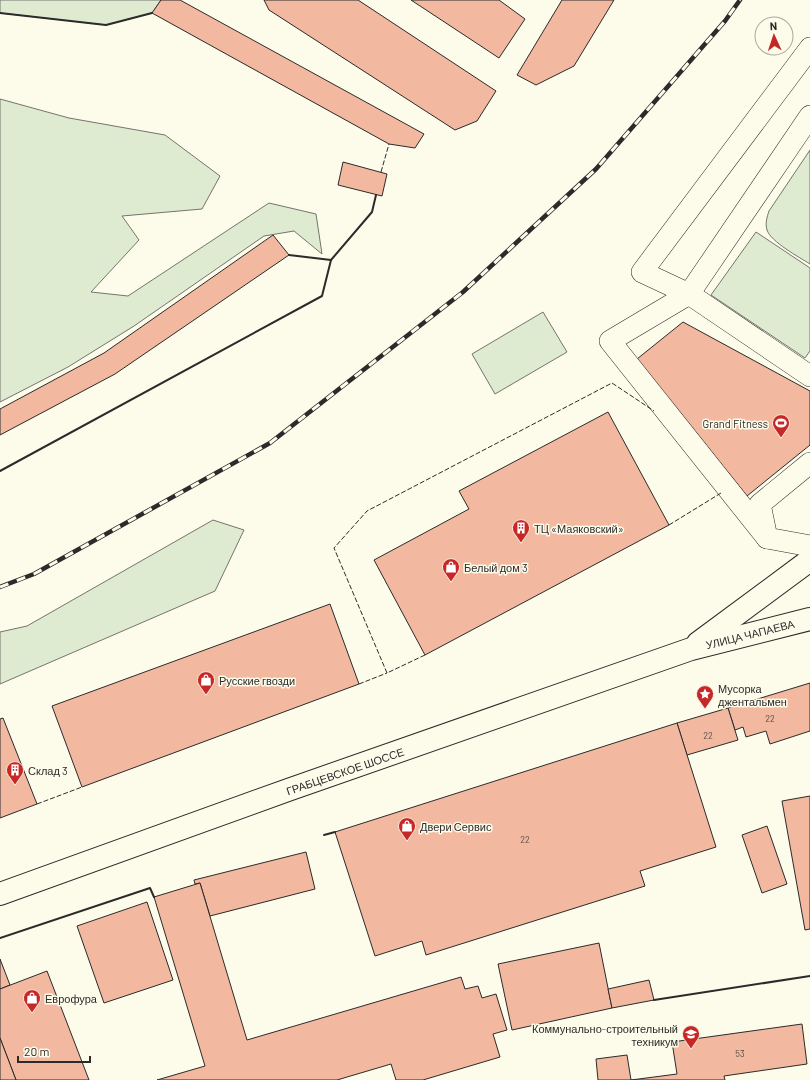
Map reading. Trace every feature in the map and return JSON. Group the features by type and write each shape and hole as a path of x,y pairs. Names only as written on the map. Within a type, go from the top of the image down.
{"main road":[{"path":"691,649 810,560"},
{"name":"УЛИЦА ЧАПАЕВА","path":"691,649 810,619"},
{"name":"ГРАБЦЕВСКОЕ ШОССЕ","path":"0,894 288,790 691,649"}],"street":[{"path":"810,48 642,272 689,294 810,376"},
{"path":"810,116 689,294 610,340 767,538 810,546"},
{"path":"767,538 760,504 810,463"}],"green space":[{"path":"0,0 161,0 152,13 106,25 0,13"},
{"path":"0,99 69,118 165,135 220,176 202,209 122,216 139,240 91,292 128,296 269,203 316,214 322,254 294,231 264,236 134,326 68,367 0,402"},
{"path":"810,150 810,264 786,249 774,239 767,230 766,225 769,211"},
{"path":"756,232 810,268 810,351 805,358 711,295"},
{"path":"543,312 567,352 495,394 472,354"},
{"path":"213,520 244,530 215,591 0,684 0,632 27,626"}],"building":[{"path":"161,0 180,0 424,134 415,148 389,144 152,13"},
{"path":"264,0 358,0 496,91 477,121 455,130 269,10"},
{"path":"411,0 499,0 525,19 499,58"},
{"path":"562,0 614,0 574,66 536,85 517,75"},
{"path":"343,162 387,174 382,196 338,185"},
{"path":"273,235 289,255 115,374 0,435 0,409 104,353"},
{"path":"683,322 810,391 810,445 747,496 637,359"},
{"name":"ТЦ «Маяковский»","path":"608,412 669,525 425,655 374,560 469,509 459,491"},
{"name":"Русские гвозди","path":"330,604 359,684 82,787 52,706"},
{"path":"810,683 810,731 770,744 766,731 746,737 743,727 735,730 728,708"},
{"path":"728,708 738,740 687,755 677,723"},
{"name":"Склад 3","path":"3,718 37,804 0,818 0,719"},
{"path":"677,723 716,847 640,871 645,886 426,955 422,941 375,956 335,832"},
{"path":"810,796 810,929 805,930 782,801"},
{"path":"767,826 787,884 762,893 742,835"},
{"path":"306,852 315,889 210,916 200,883 195,884 194,880"},
{"path":"200,883 247,1040 461,977 465,989 478,986 482,998 496,994 507,1030 493,1034 500,1057 423,1080 396,1080 391,1064 337,1080 157,1080 205,1066 154,897"},
{"path":"147,902 173,980 104,1003 77,926"},
{"path":"599,943 612,1008 512,1030 498,964"},
{"path":"0,959 10,985 0,989"},
{"name":"Еврофура","path":"47,971 89,1080 16,1080 0,1038 0,989"},
{"path":"649,980 654,1000 612,1008 608,989"},
{"path":"802,1024 807,1064 724,1076 725,1080 631,1080 677,1074 672,1042"},
{"path":"0,1038 16,1080 0,1080"},
{"path":"627,1055 631,1080 598,1080 596,1059"}],"railway":[{"path":"0,587 34,574 270,443 463,292 596,169 725,21 740,0"}],"fence":[{"path":"381,172 389,144"},
{"path":"425,655 387,673 334,548 367,511 612,383 654,411"},
{"path":"669,525 721,493"},
{"path":"359,684 387,673"},
{"path":"37,804 82,787"}],"wall":[{"path":"0,13 106,25 152,13"},
{"path":"289,255 331,260 372,212 376,195"},
{"path":"0,471 322,296 331,260"},
{"path":"324,835 335,832"},
{"path":"0,938 150,888 154,897"},
{"path":"654,1000 810,976"}],"place":[{"name":"Grand Fitness","path":"781,438"},
{"name":"ТЦ «Маяковский»","path":"521,543"},
{"name":"Белый дом 3","path":"451,582"},
{"name":"Русские гвозди","path":"206,695"},
{"name":"Мусорка джентальмен","path":"705,709"},
{"name":"Склад 3","path":"15,785"},
{"name":"Двери Сервис","path":"407,841"},
{"name":"Еврофура","path":"32,1013"},
{"name":"Коммунально-строительный техникум","path":"691,1049"}]}
